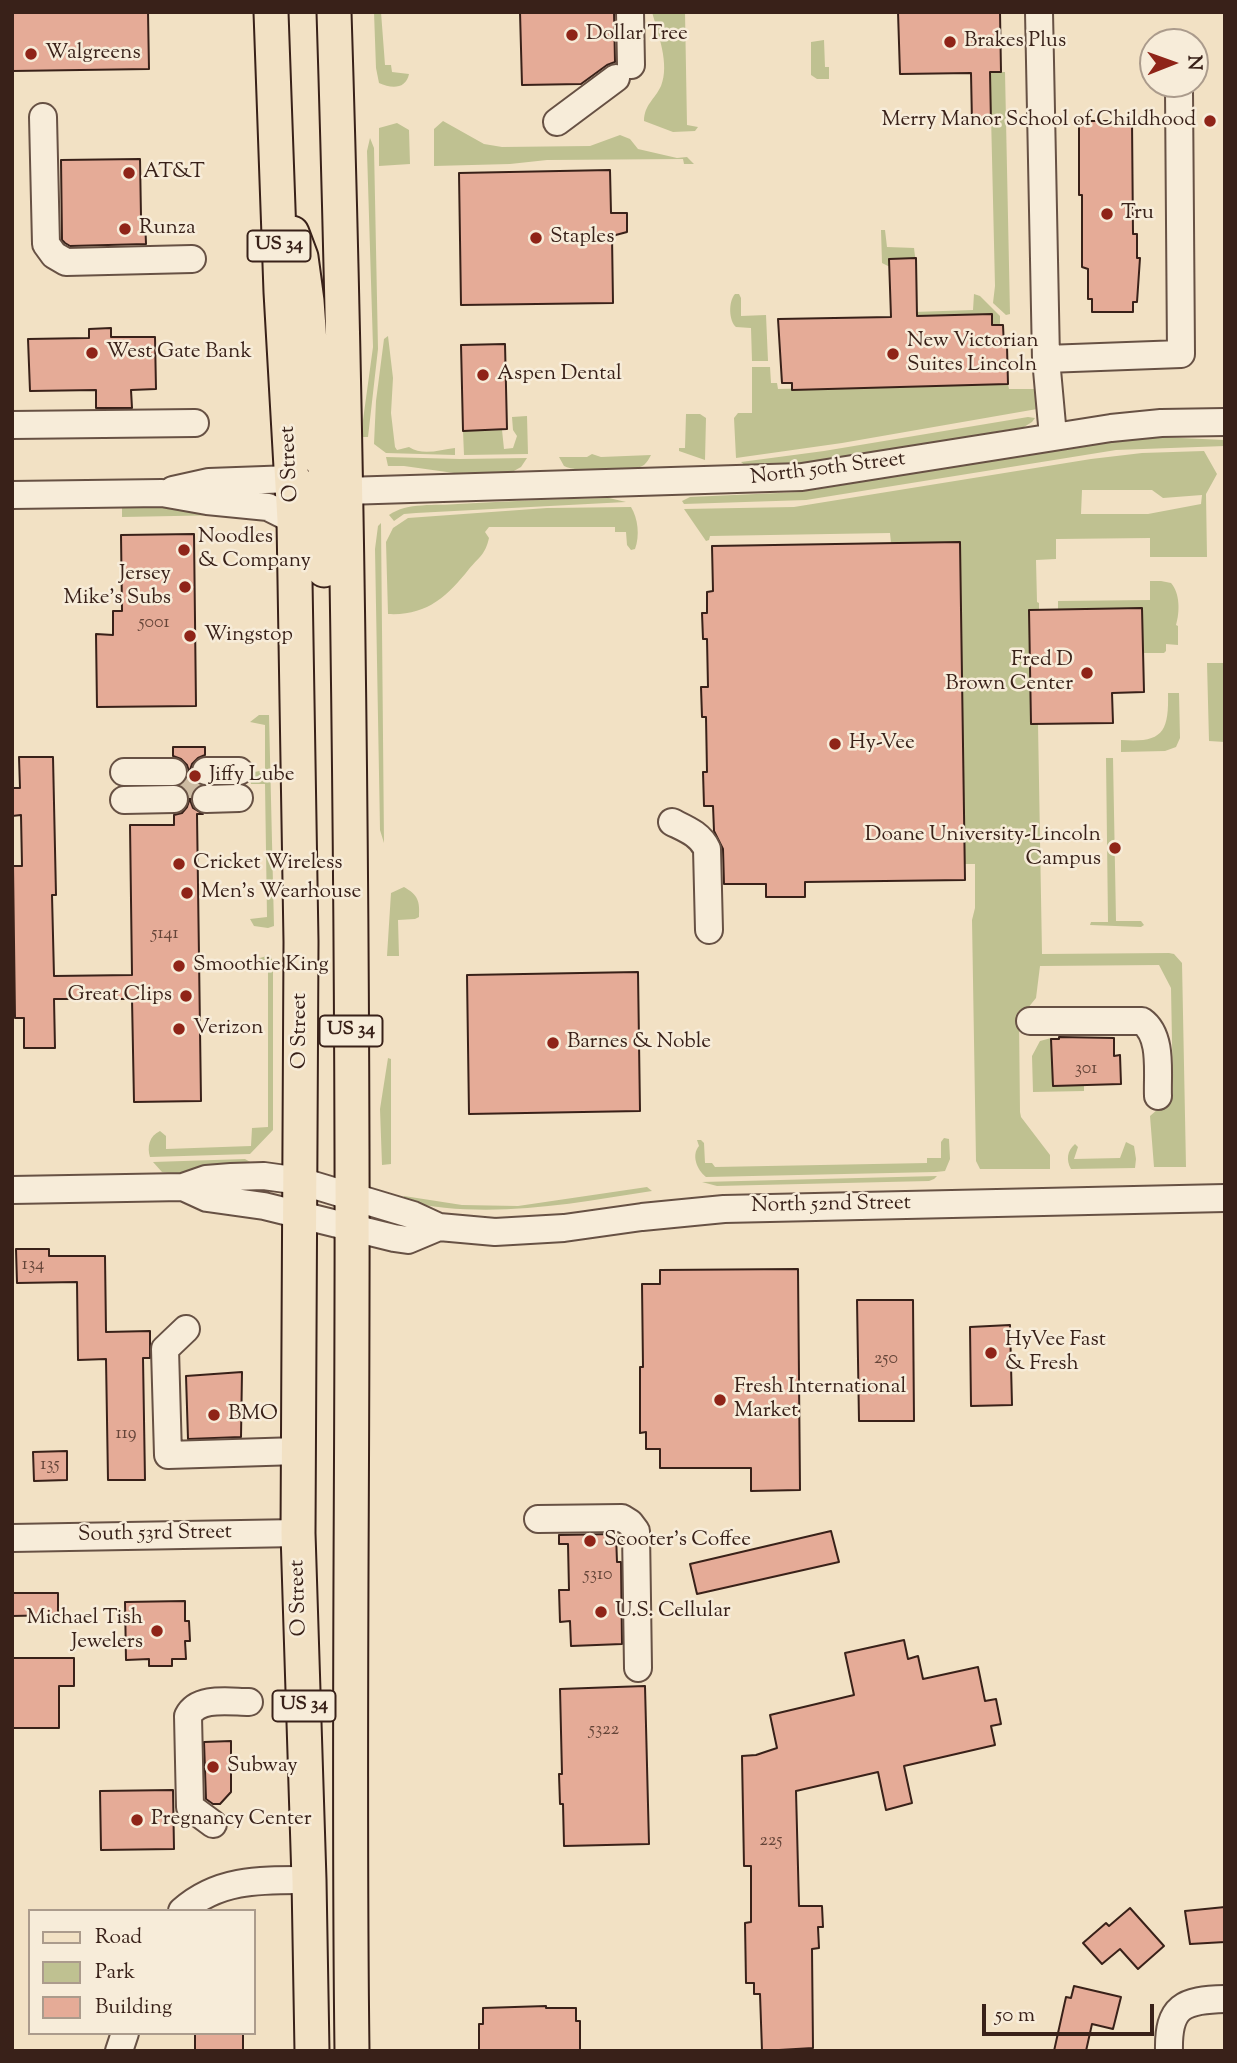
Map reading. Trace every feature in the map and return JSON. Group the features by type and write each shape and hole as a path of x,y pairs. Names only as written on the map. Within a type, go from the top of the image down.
{"main road":[{"name":"O Street","path":"271,12 277,195 294,520 301,942 298,1533 312,2051"},
{"name":"US 34","path":"334,12 349,771 352,2051"},
{"path":"277,195 301,257 307,301 318,452 331,481 345,491"},
{"path":"292,479 313,499 323,527 330,685 349,771"}],"street":[{"path":"557,122 624,72 630,12"},
{"path":"1039,12 1046,359 1053,436"},
{"path":"1046,359 1181,354 1179,98"},
{"path":"43,117 46,244 54,255 66,262 192,259"},
{"name":"North 50th Street","path":"345,491 802,477 1053,436 1161,423 1225,422"},
{"path":"12,425 195,423"},
{"path":"162,493 209,482 292,479"},
{"path":"12,495 162,493 268,507 294,520"},
{"path":"206,785 239,784"},
{"path":"124,786 174,785"},
{"path":"672,822 696,835 707,849 709,930"},
{"path":"1029,1026 1143,1021 1149,1026 1155,1039 1152,1101"},
{"name":"North 52nd Street","path":"183,1187 206,1179 231,1177 264,1176 300,1181 351,1213 408,1240 439,1227 520,1231 679,1213 757,1208 1225,1198"},
{"path":"12,1190 183,1187"},
{"name":"North 52nd Street","path":"183,1187 207,1198 264,1206 300,1216 351,1213"},
{"path":"186,1329 165,1349 168,1455 298,1451"},
{"path":"538,1519 622,1518 636,1531 638,1668"},
{"name":"South 53rd Street","path":"12,1538 298,1533"},
{"path":"213,1824 190,1807 188,1716 195,1706 207,1702 249,1702"},
{"path":"185,1909 215,1890 241,1882 309,1880"},
{"path":"1169,2051 1168,2032 1172,2018 1186,2003 1225,1999"}],"green space":[{"path":"374,12 381,12 385,65 391,65 392,72 409,74 402,85 389,86 379,83"},
{"path":"652,12 685,12 687,125 698,127 695,131 673,132 644,121 648,106 661,86 664,68"},
{"path":"824,40 825,67 829,67 829,79 817,79 811,75 811,42"},
{"path":"990,72 1005,72 1010,314 1006,315 993,303 995,286"},
{"path":"443,121 484,144 502,147 590,146 620,135 630,139 638,149 677,158 687,157 694,164 684,164 683,159 547,160 434,166 434,129"},
{"path":"397,123 409,130 410,164 379,166 379,128"},
{"path":"370,138 374,148 378,349 368,437 363,437 373,347 367,151"},
{"path":"881,230 885,230 887,247 914,248 916,264 888,266 882,263"},
{"path":"735,294 739,294 741,298 741,316 766,315 768,361 752,361 751,328 736,327 731,316 730,306"},
{"path":"974,294 980,296 1000,316 1000,325 992,325 992,315 914,316 914,312 973,310"},
{"path":"388,336 393,378 391,413 395,447 397,450 409,447 425,452 455,448 455,455 386,453 374,444 384,339"},
{"path":"752,367 770,367 771,383 777,383 778,389 1008,384 1009,389 1034,389 1037,409 842,443 736,458 734,418 738,413 752,413"},
{"path":"686,414 700,414 706,418 705,460 679,451 679,448 685,448"},
{"path":"527,416 528,454 464,455 463,431 502,430 504,449 513,448 517,436 513,430 512,417"},
{"path":"1035,418 1024,427 800,464 747,467 741,462 824,451"},
{"path":"1159,437 1225,440 1225,446 1116,450 806,500 684,504 682,501 690,497 800,492 1113,441"},
{"path":"1204,451 1217,474 1206,494 1207,557 1150,557 1150,538 1056,539 1056,559 1036,560 1039,610 1029,611 1031,724 1038,724 1042,954 1169,953 1174,954 1182,963 1186,1167 1154,1167 1150,1116 1173,1096 1171,988 1159,965 1040,966 1036,998 1019,1019 1020,1112 1050,1155 1050,1169 980,1169 976,1161 972,920 975,908 975,864 965,864 960,542 891,543 890,533 710,536 706,541 684,509 794,507 1142,453","holes":["1082,490 1152,490 1163,498 1202,495 1201,504 1148,514 1081,514"]},
{"path":"592,454 601,457 651,455 644,465 638,468 605,471 564,466 559,457 587,457"},
{"path":"386,457 527,458 521,467 512,472 454,473 388,466"},
{"path":"609,498 626,502 416,513 404,514 394,521 389,515 404,508 422,505"},
{"path":"159,506 227,515 122,517 122,507"},
{"path":"631,507 638,527 635,549 631,550 627,545 626,532 615,532 615,527 489,527 485,532 489,538 484,552 444,596 414,612 388,614 386,542 393,528 408,518 547,508"},
{"path":"381,523 384,843 380,830 375,549 378,526"},
{"path":"1150,581 1171,583 1178,597 1178,645 1166,644 1164,653 1143,653 1058,610 1058,601 1150,600"},
{"path":"1207,663 1224,663 1225,742 1209,741"},
{"path":"1168,693 1179,693 1180,738 1176,747 1165,751 1121,752 1121,740 1146,740 1160,733 1167,718"},
{"path":"259,715 269,715 274,926 268,928 254,926 250,919 267,917 265,784 251,784 249,773 265,770 265,725 250,722"},
{"path":"1106,758 1113,758 1116,921 1141,921 1144,925 1141,927 1090,925 1091,922 1108,922"},
{"path":"404,887 417,899 419,917 398,920 399,956 387,956 391,893"},
{"path":"271,957 273,962 273,1130 250,1154 150,1157 150,1142 160,1131 166,1136 166,1149 251,1146 252,1128 268,1127 268,966 252,964 256,959"},
{"path":"1051,1038 1053,1085 1084,1085 1084,1091 1033,1092 1032,1056 1040,1041"},
{"path":"388,1058 391,1059 391,1164 382,1165 380,1109"},
{"path":"944,1138 949,1139 950,1159 945,1171 936,1172 706,1177 695,1158 699,1146 697,1140 701,1140 704,1143 705,1163 712,1163 715,1167 927,1163 927,1158 941,1158 941,1142"},
{"path":"1126,1142 1134,1146 1135,1168 1071,1169 1069,1166 1069,1153 1075,1144 1078,1147 1074,1159 1120,1158"},
{"path":"245,1159 252,1163 184,1173 162,1172 153,1162"},
{"path":"937,1176 929,1181 717,1186 702,1182"},
{"path":"647,1187 652,1191 590,1201 497,1210 434,1207 403,1201 404,1196 462,1205 518,1206"}],"building":[{"name":"Walgreens","path":"12,12 148,12 149,69 12,71"},
{"name":"Dollar Tree","path":"520,12 614,12 615,62 581,84 522,85"},
{"name":"Brakes Plus","path":"898,12 1000,12 1001,72 990,72 991,123 972,123 971,73 900,74"},
{"name":"Tru","path":"1079,121 1132,121 1133,234 1137,234 1137,258 1140,258 1137,302 1133,302 1133,312 1092,312 1092,299 1088,299 1088,269 1082,267"},
{"path":"140,159 141,217 145,217 146,244 70,246 65,243 62,240 61,160"},
{"name":"Staples","path":"610,170 611,213 627,213 627,232 612,236 613,303 461,305 459,173"},
{"name":"New Victorian Suites Lincoln","path":"916,258 917,316 992,314 992,325 1003,325 1004,347 1007,346 1008,384 792,390 792,383 782,383 778,319 891,317 889,259"},
{"name":"West Gate Bank","path":"111,328 111,337 155,337 156,389 131,390 132,408 96,408 96,390 30,391 28,339 89,338 89,329"},
{"name":"Aspen Dental","path":"505,344 507,429 463,431 461,345"},
{"path":"194,534 196,706 97,707 96,634 113,635 113,611 122,611 121,535"},
{"name":"Hy-Vee","path":"960,542 965,880 805,882 805,897 766,897 766,884 724,884 723,849 714,831 713,806 704,806 703,772 707,772 706,717 702,717 701,687 708,687 707,639 703,639 702,613 707,613 707,592 713,591 712,546"},
{"name":"Fred D Brown Center","path":"1142,608 1144,692 1112,693 1113,723 1031,724 1029,610"},
{"path":"173,747 205,747 205,755 192,764 190,770 199,785 190,800 193,808 203,814 197,814 201,1101 134,1102 132,999 54,999 55,1048 24,1048 24,1018 15,1018 13,866 22,866 21,815 12,816 12,788 20,788 19,757 53,757 56,895 52,895 54,976 132,975 130,825 174,825 174,815 182,813 187,807 190,798 181,785 187,779 189,771 181,759 173,756"},
{"name":"Barnes & Noble","path":"638,972 640,1111 469,1114 467,975"},
{"path":"1114,1038 1114,1056 1120,1055 1121,1084 1053,1086 1051,1039"},
{"path":"16,1249 49,1249 49,1256 105,1256 106,1332 150,1331 150,1358 143,1358 145,1480 108,1480 106,1359 78,1360 77,1282 17,1283"},
{"name":"Fresh International Market","path":"798,1269 800,1490 751,1491 751,1468 660,1468 660,1449 646,1449 646,1432 640,1433 640,1367 643,1367 642,1284 660,1284 660,1270"},
{"path":"857,1300 913,1300 914,1421 859,1421"},
{"name":"HyVee Fast & Fresh","path":"1010,1325 1012,1405 971,1406 970,1327"},
{"name":"BMO","path":"242,1372 241,1437 188,1439 186,1376"},
{"path":"67,1451 67,1480 34,1481 33,1452"},
{"path":"831,1531 839,1562 697,1594 690,1564"},
{"path":"616,1534 617,1562 621,1562 622,1644 571,1646 570,1621 560,1622 559,1590 569,1590 568,1544 559,1544 559,1535"},
{"path":"12,1593 58,1593 58,1615 12,1616"},
{"name":"Michael Tish Jewelers","path":"185,1601 185,1621 189,1621 190,1641 185,1641 186,1659 172,1659 172,1666 149,1666 149,1659 126,1660 125,1602"},
{"path":"904,1640 908,1659 918,1656 923,1679 978,1667 985,1701 996,1699 1001,1724 991,1726 995,1745 904,1766 912,1803 886,1810 878,1772 796,1791 799,1906 822,1906 823,1927 818,1927 819,1948 812,1949 813,2048 762,2051 760,1994 754,1994 754,1983 746,1983 745,1923 751,1922 751,1866 744,1866 742,1756 756,1755 777,1748 770,1715 854,1695 845,1653"},
{"path":"12,1658 74,1658 74,1686 59,1686 59,1728 12,1728"},
{"path":"645,1686 649,1844 564,1846 559,1774 562,1774 560,1689"},
{"name":"Subway","path":"231,1741 231,1792 220,1804 213,1804 206,1799 204,1742"},
{"name":"Pregnancy Center","path":"173,1790 174,1849 101,1850 100,1791"},
{"path":"1225,1907 1225,1942 1190,1944 1185,1911"},
{"path":"1130,1908 1164,1946 1138,1969 1120,1949 1102,1964 1083,1943 1106,1923 1109,1926"},
{"path":"1074,1986 1121,1997 1113,2029 1092,2024 1086,2051 1054,2051 1066,1997 1071,1998"},
{"path":"483,2008 576,2008 576,2021 580,2021 580,2051 479,2051 479,2024 483,2024"},
{"path":"195,2035 243,2035 243,2051 195,2051"}],"tunnel":[{"path":"174,785 206,785"}],"place":[{"name":"Dollar Tree","path":"572,35"},
{"name":"Brakes Plus","path":"950,42"},
{"name":"Walgreens","path":"31,54"},
{"name":"Merry Manor School of Childhood","path":"1210,121"},
{"name":"AT&T","path":"129,173"},
{"name":"Tru","path":"1107,214"},
{"name":"Runza","path":"125,229"},
{"name":"Staples","path":"536,238"},
{"name":"West Gate Bank","path":"92,353"},
{"name":"New Victorian Suites Lincoln","path":"893,354"},
{"name":"Aspen Dental","path":"483,375"},
{"name":"Noodles & Company","path":"184,550"},
{"name":"Jersey Mike's Subs","path":"185,587"},
{"name":"Wingstop","path":"190,636"},
{"name":"Fred D Brown Center","path":"1087,673"},
{"name":"Hy-Vee","path":"835,744"},
{"name":"Jiffy Lube","path":"195,776"},
{"name":"Doane University-Lincoln Campus","path":"1115,848"},
{"name":"Cricket Wireless","path":"179,864"},
{"name":"Men's Wearhouse","path":"187,893"},
{"name":"Smoothie King","path":"179,966"},
{"name":"Great Clips","path":"186,996"},
{"name":"Verizon","path":"179,1029"},
{"name":"Barnes & Noble","path":"553,1043"},
{"name":"HyVee Fast & Fresh","path":"991,1353"},
{"name":"Fresh International Market","path":"720,1400"},
{"name":"BMO","path":"214,1415"},
{"name":"Scooter's Coffee","path":"590,1541"},
{"name":"U.S. Cellular","path":"601,1612"},
{"name":"Michael Tish Jewelers","path":"157,1631"},
{"name":"Subway","path":"213,1767"},
{"name":"Pregnancy Center","path":"137,1820"}]}
